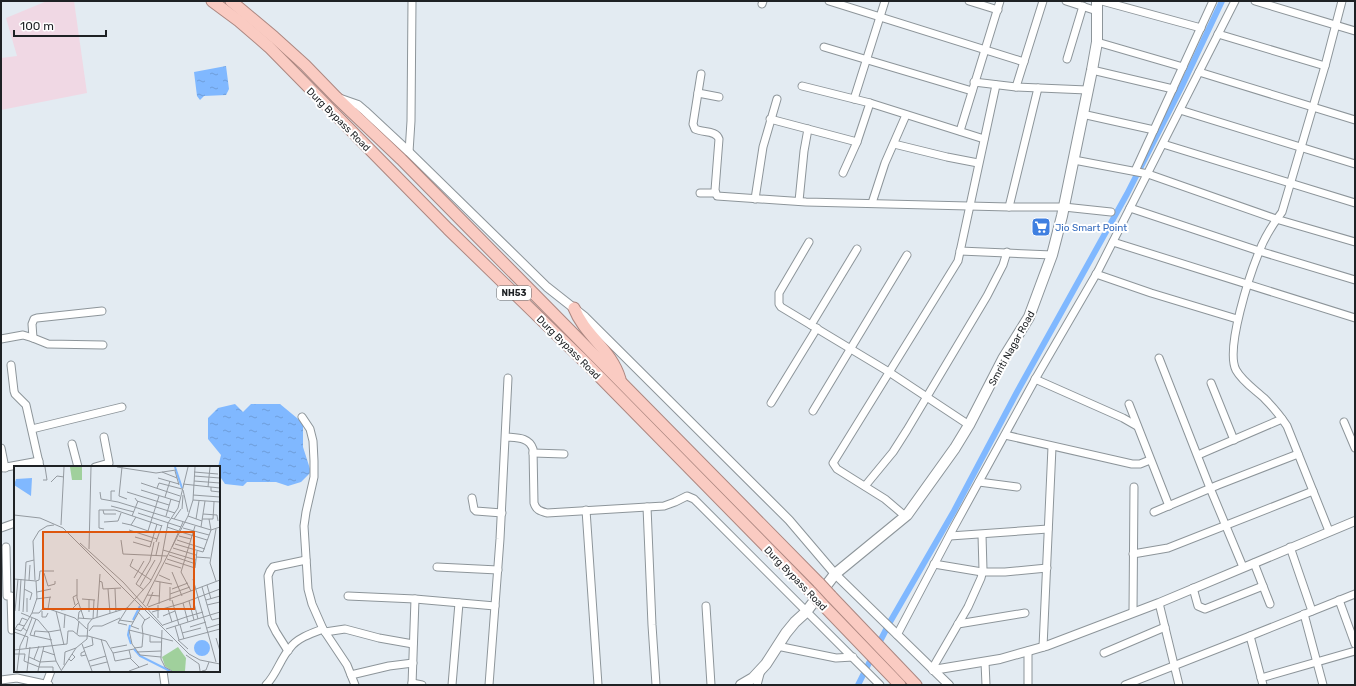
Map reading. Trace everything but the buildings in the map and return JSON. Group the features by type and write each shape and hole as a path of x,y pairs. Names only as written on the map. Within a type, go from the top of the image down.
{"highway":[{"name":"Durg Bypass Road","path":"212,1 239,21 269,47 448,229 587,364 811,592 900,685"},
{"name":"Durg Bypass Road","path":"230,1 305,65 406,165 869,634 916,685"},
{"path":"574,308 584,327 609,356 618,372 621,382"}],"main road":[{"name":"Smriti Nagar Road","path":"741,685 753,678 762,668 777,646 836,574 905,516 955,448 969,425 1003,359 1029,317 1052,255 1064,207 1092,70 1096,42 1097,6"}],"street":[{"path":"409,152 411,121 412,1"},
{"path":"829,1 1024,62"},
{"path":"854,99 885,1"},
{"path":"969,1 998,10"},
{"path":"960,131 1000,1"},
{"path":"1016,87 1043,1"},
{"path":"1066,1 1083,6 1097,6"},
{"path":"1102,1 1201,28"},
{"path":"1135,171 1213,1"},
{"path":"898,634 1004,435 1096,274 1235,1"},
{"path":"1255,1 1355,31"},
{"path":"1329,531 1287,426 1274,408 1244,381 1235,369 1233,356 1237,319 1259,251 1276,219 1282,212 1342,1"},
{"path":"1067,59 1083,6"},
{"path":"1218,34 1324,66"},
{"path":"1096,42 1183,66"},
{"path":"824,47 972,91"},
{"path":"1092,70 1173,89"},
{"path":"1200,72 1355,120"},
{"path":"701,74 693,124 695,129 699,131 715,133 718,135 719,139 715,194"},
{"path":"974,82 1016,87 1087,90"},
{"path":"905,516 885,499 837,469 833,463 954,268 960,251 996,85"},
{"path":"802,86 870,103 984,139"},
{"path":"1009,207 1038,88"},
{"path":"698,94 719,97"},
{"path":"336,97 358,105 365,110 547,287 585,317 789,520 836,574 949,685"},
{"path":"756,199 763,146 777,99"},
{"path":"844,173 857,142 870,103"},
{"path":"1180,110 1355,164"},
{"path":"1082,114 1154,130"},
{"path":"872,203 885,163 906,115"},
{"path":"770,119 857,142"},
{"path":"799,201 804,151 808,129"},
{"path":"894,144 978,163"},
{"path":"1163,144 1355,203"},
{"path":"1074,160 1148,174 1276,219 1355,242"},
{"path":"700,193 715,194 722,197 799,201 1009,207 1064,207 1111,212"},
{"path":"1130,208 1259,251 1355,280"},
{"path":"809,242 779,293 778,298 781,307 889,372 969,425"},
{"path":"1113,242 1355,318"},
{"path":"771,403 857,249"},
{"path":"960,251 1052,255"},
{"path":"865,486 893,452 987,296 1003,265 1007,252"},
{"path":"814,411 907,255"},
{"path":"1096,274 1151,293 1237,319"},
{"path":"33,338 32,324 37,318 102,311"},
{"path":"1,339 23,335 48,344 103,345"},
{"path":"1159,358 1243,567"},
{"path":"11,365 14,391 26,405 39,464 21,466"},
{"path":"489,685 502,513 508,378"},
{"path":"1035,379 1124,418 1137,426"},
{"path":"1211,383 1234,440"},
{"path":"1129,404 1169,506"},
{"path":"32,429 122,406"},
{"path":"302,417 310,429 314,441 314,477 304,526 308,589 312,604 324,630 347,665 355,685"},
{"path":"1198,455 1282,419"},
{"path":"1344,422 1355,448"},
{"path":"1004,435 1132,464 1140,464 1150,460"},
{"path":"104,437 109,465"},
{"path":"506,437 528,440 531,444 533,453 534,503 535,508 540,511 547,513 647,507 670,504 687,496 694,499 880,685"},
{"path":"72,444 78,466"},
{"path":"1043,647 1052,446"},
{"path":"1,448 3,468 14,467"},
{"path":"533,453 564,454"},
{"path":"1154,512 1210,488 1298,454"},
{"path":"979,482 1017,487"},
{"path":"1133,612 1134,487"},
{"path":"1133,554 1168,548 1313,491"},
{"path":"472,498 474,509 476,511 502,513"},
{"path":"647,507 656,685"},
{"path":"586,510 598,685"},
{"path":"933,669 1000,659 1043,647 1159,603 1355,521"},
{"path":"1,528 14,523"},
{"path":"950,536 1048,529"},
{"path":"933,669 968,607 982,572 982,534"},
{"path":"6,547 12,630"},
{"path":"1290,548 1312,611"},
{"path":"288,650 272,624 268,576 273,567 306,560"},
{"path":"1254,563 1270,604"},
{"path":"934,564 982,572 1004,572 1047,568"},
{"path":"437,567 498,570"},
{"path":"1193,588 1198,606 1205,609 1263,586"},
{"path":"1125,685 1355,594"},
{"path":"348,596 415,599 495,606"},
{"path":"415,599 412,684 422,685"},
{"path":"1339,600 1355,642"},
{"path":"452,685 459,603"},
{"path":"1159,603 1179,685"},
{"path":"706,606 711,685"},
{"path":"958,624 1025,613"},
{"path":"1304,614 1323,685"},
{"path":"1104,653 1165,628"},
{"path":"266,685 272,679 290,647 299,640 324,630 345,629 379,638 414,644"},
{"path":"1250,636 1262,681 1355,651"},
{"path":"777,646 836,658 853,657"},
{"path":"1028,651 1028,685"},
{"path":"985,662 986,685"},
{"path":"351,675 389,666 413,664"},
{"path":"757,685 762,668"},
{"path":"1,680 17,678 47,685 51,672"},
{"path":"163,672 164,685"},
{"path":"870,685 874,678"}],"shaded area":[{"path":"47,1 74,1 87,93 1,110 1,58 17,56 6,18"}],"water":[{"path":"226,66 229,89 226,95 204,96 200,100 197,96 194,72"},
{"path":"235,404 243,412 251,404 280,404 303,423 303,447 311,472 301,482 288,486 276,482 247,482 243,486 225,484 220,476 220,466 218,466 221,455 208,439 208,418 218,408"}],"waterway":[{"path":"877,647 954,511 1017,392 1127,194 1181,88 1222,1"},
{"path":"858,685 873,655"}],"place":[{"name":"Jio Smart Point","path":"1041,227"}]}
